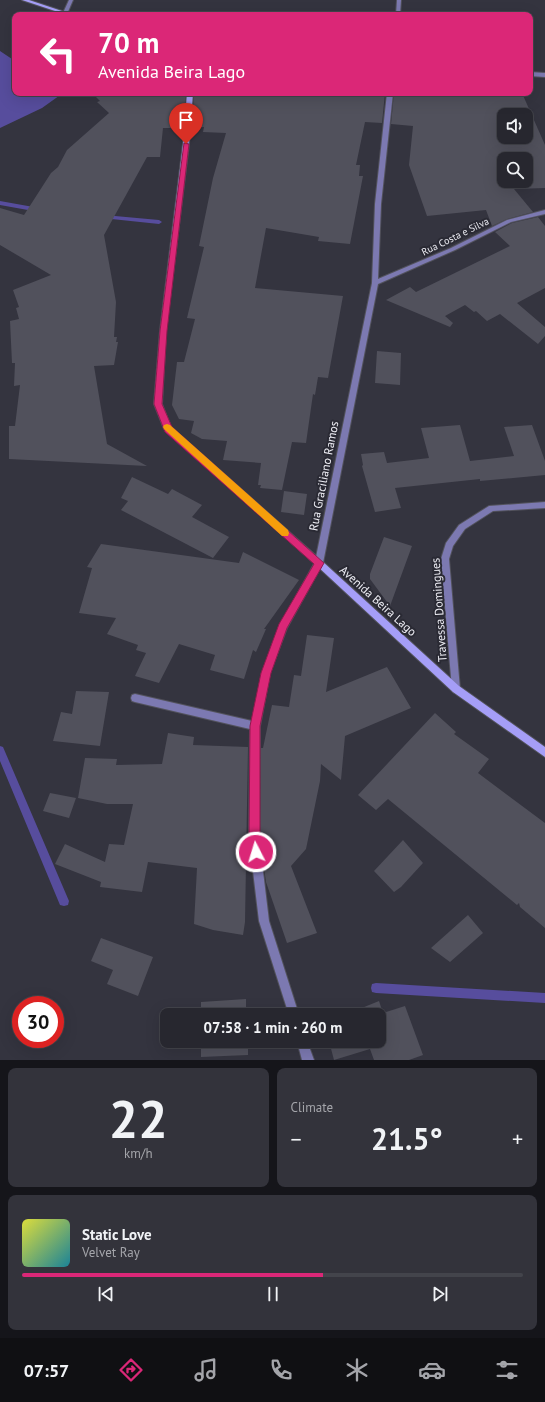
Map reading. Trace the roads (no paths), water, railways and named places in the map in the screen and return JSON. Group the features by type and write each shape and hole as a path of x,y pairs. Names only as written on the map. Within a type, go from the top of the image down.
{"main road":[{"path":"24,0 62,12"},
{"name":"Avenida Beira Lago","path":"190,96 186,144 164,331 158,404 168,429 319,563 456,689 545,753"}],"street":[{"path":"66,12 72,0"},
{"path":"398,12 399,0"},
{"path":"533,74 545,75"},
{"name":"Rua Graciliano Ramos","path":"292,1008 264,921 254,838 255,726 266,673 283,627 319,563 376,283 378,204 390,96"},
{"name":"Rua Costa e Silva","path":"376,283 453,249 508,221 545,212"},
{"name":"Travessa Domingues","path":"456,689 445,559 449,545 462,527 492,508 545,505"},
{"path":"135,698 255,726"},
{"path":"304,1048 308,1060"}],"waterway":[{"path":"0,203 39,210"},
{"path":"104,217 159,222"},
{"path":"0,750 64,901"},
{"path":"376,988 545,998"}]}
